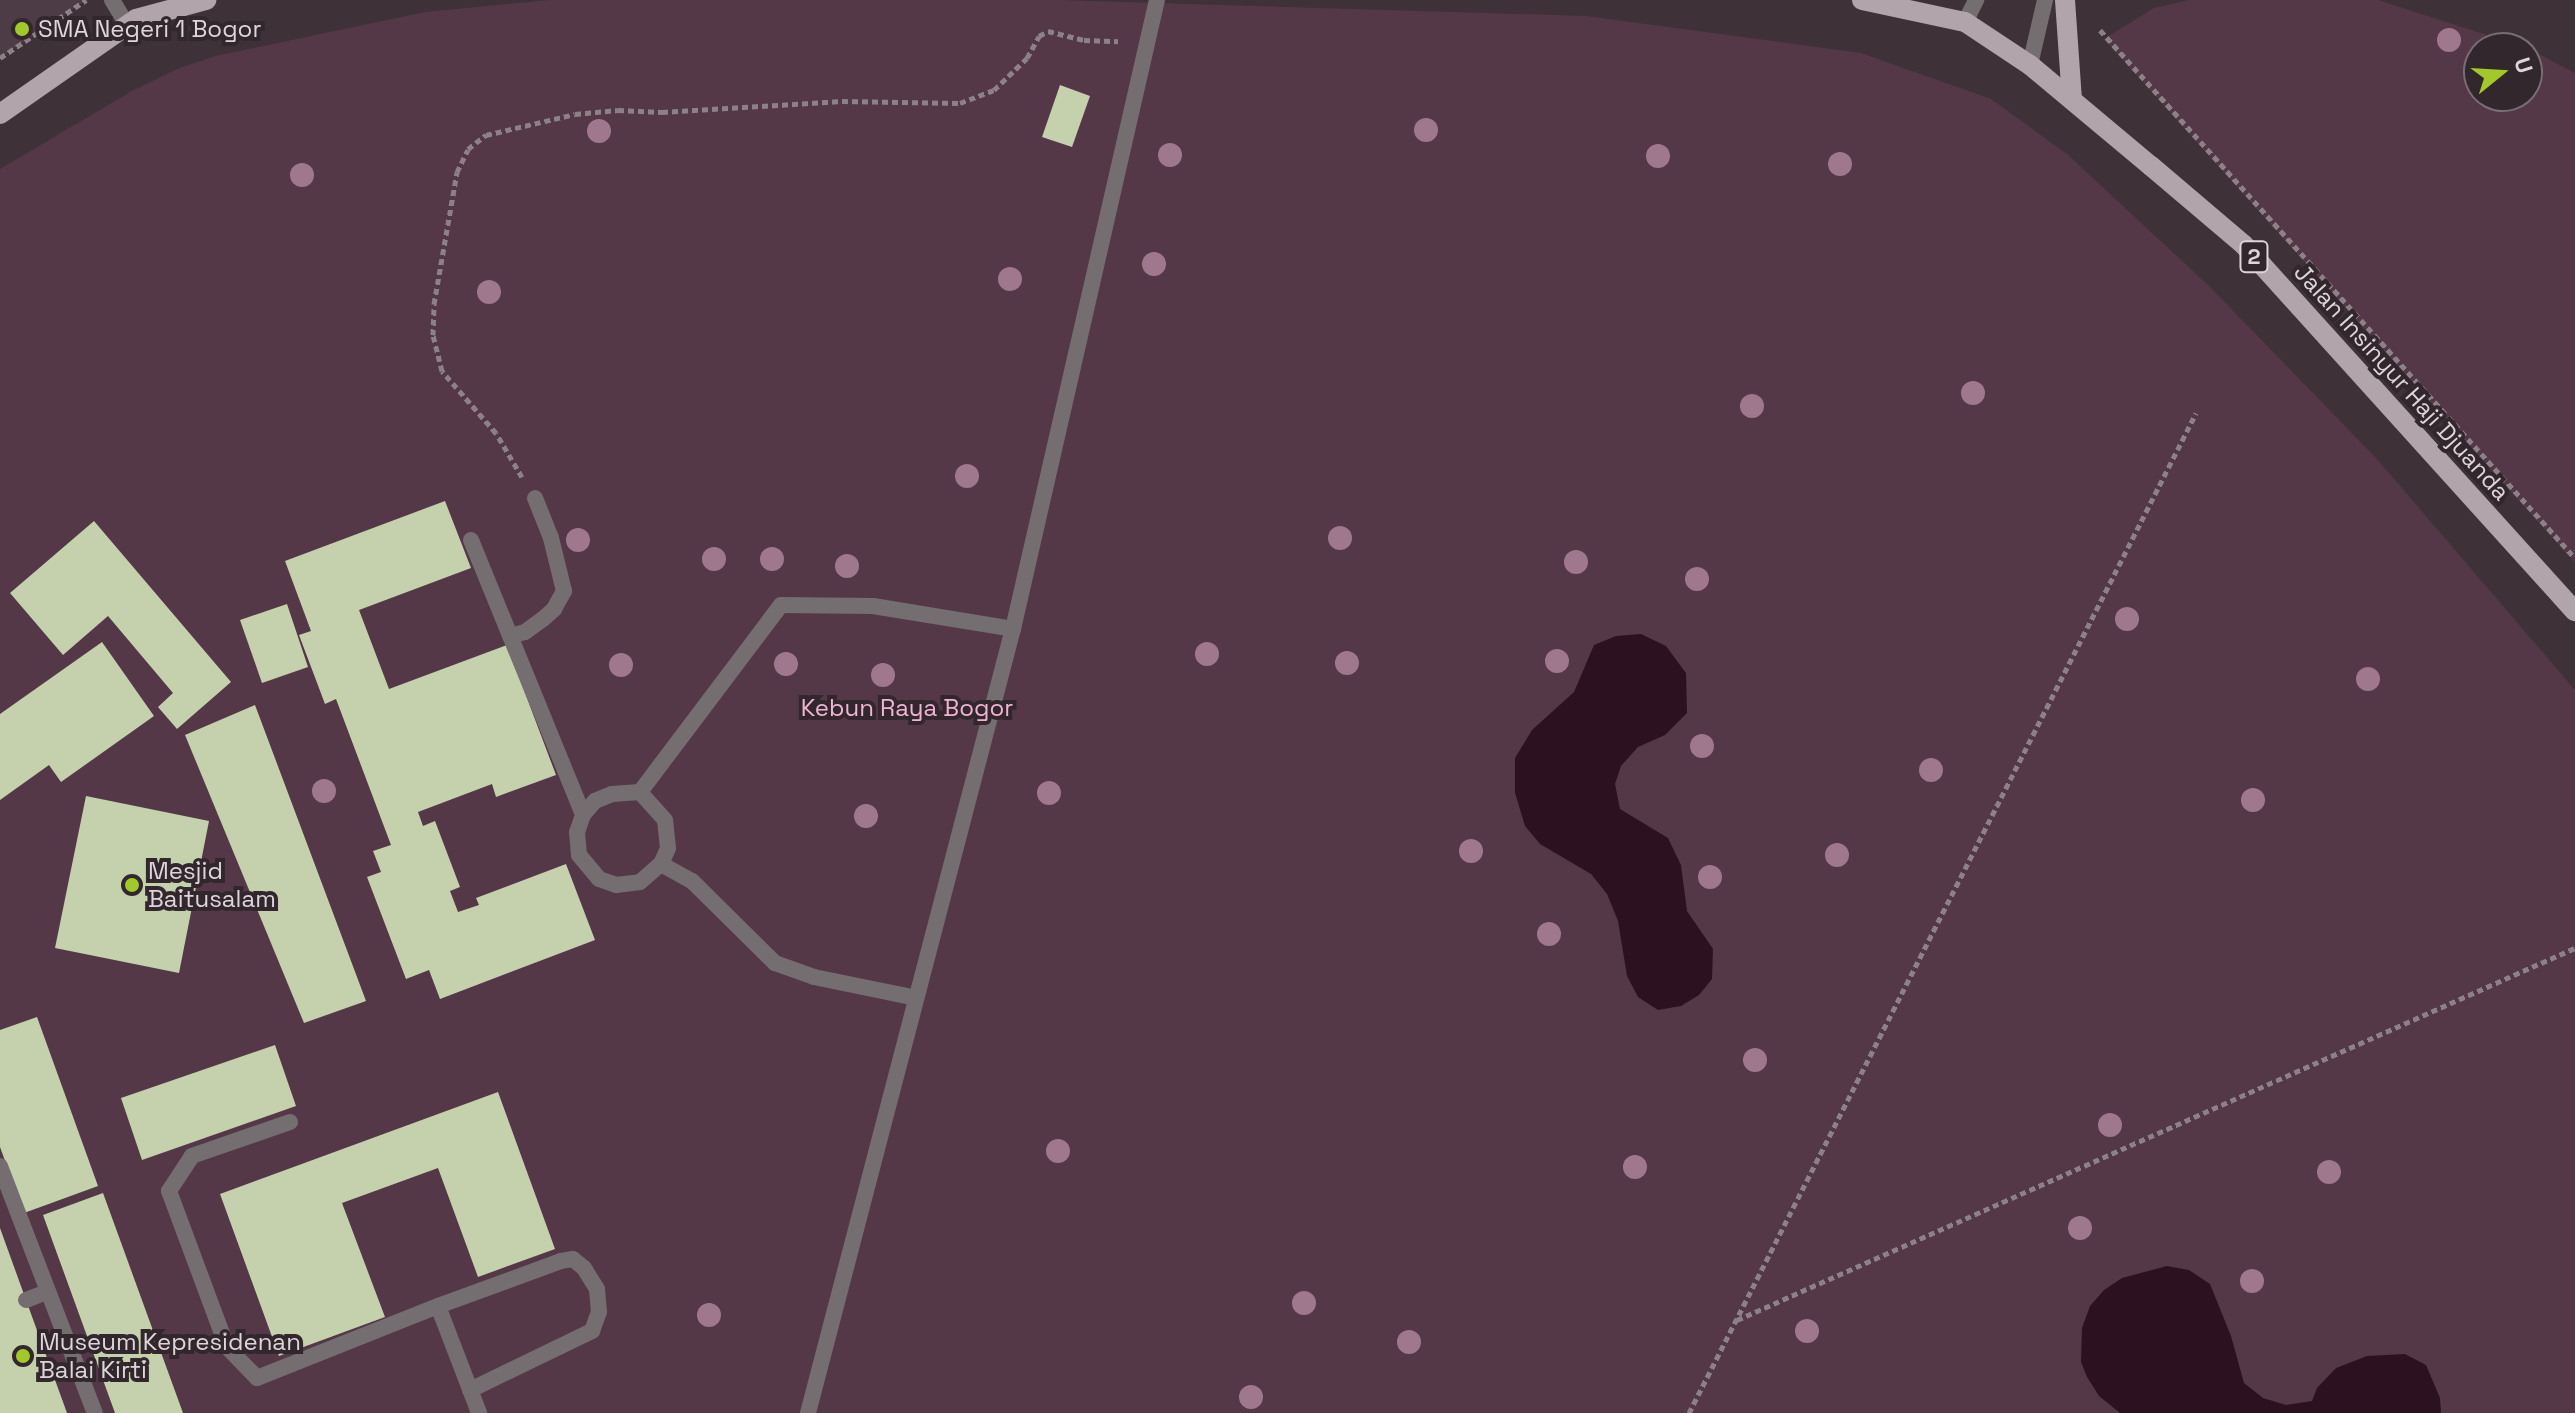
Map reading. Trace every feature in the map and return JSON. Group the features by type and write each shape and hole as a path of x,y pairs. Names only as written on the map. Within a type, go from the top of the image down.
{"main road":[{"path":"0,114 159,0"},
{"path":"132,22 206,0"},
{"name":"Jalan Insinyur Haji Djuanda","path":"1862,0 1909,4 1965,22 2030,65 2243,244 2575,611"},
{"path":"2065,0 2072,99"}],"street":[{"path":"112,0 132,22"},
{"path":"808,1413 1013,629 1157,0"},
{"path":"1965,22 1976,0"},
{"path":"2030,65 2045,0"},
{"path":"510,636 525,632 543,619 554,609 564,591 551,538 535,498"},
{"path":"471,540 583,815"},
{"path":"640,792 665,820 668,848 661,864 652,876 628,886 599,879 579,855 577,832 583,815 595,801 612,794 640,792 781,605 873,606 1013,629"},
{"path":"661,864 692,881 775,963 814,977 916,998"},
{"path":"290,1122 192,1156 169,1191 227,1347 257,1378 561,1261 573,1259 584,1268 597,1289 599,1312 592,1331 470,1390"},
{"path":"0,1166 95,1413"},
{"path":"26,1300 47,1292"},
{"path":"438,1306 479,1413"}],"path":[{"path":"0,58 86,0"},
{"path":"2098,27 2104,39 2575,558"},
{"path":"535,498 496,433 442,371 433,335 434,304 457,172 468,149 486,135 575,114 618,110 692,111 842,101 960,103 994,90 1027,58 1039,36 1048,31 1112,42 1147,37"},
{"path":"1689,1413 2196,413"},
{"path":"1736,1320 2575,948"}],"shaded area":[{"name":"SMA Negeri 1 Bogor","path":"0,0 86,0 0,58"},
{"path":"1641,634 1666,646 1686,673 1687,713 1665,735 1638,747 1621,766 1615,784 1620,809 1668,838 1681,865 1687,911 1713,949 1712,979 1699,995 1681,1006 1658,1010 1638,997 1627,976 1618,921 1607,894 1591,874 1540,844 1525,826 1515,793 1515,758 1532,730 1574,692 1594,645 1616,636"},
{"path":"2167,1266 2189,1270 2210,1284 2231,1336 2244,1383 2263,1398 2286,1405 2312,1401 2317,1388 2336,1368 2367,1356 2405,1354 2426,1365 2440,1398 2441,1413 2120,1413 2099,1396 2087,1377 2081,1362 2082,1328 2090,1306 2104,1290 2122,1278"}],"green space":[{"name":"Kebun Raya Bogor","path":"549,0 1058,0 1586,16 1861,53 1991,99 2067,154 2209,286 2377,459 2575,690 2575,1413 0,1413 0,169 132,91 177,69 216,56 425,12"},
{"path":"2189,0 2378,0 2477,32 2463,32 2463,112 2543,112 2543,56 2575,73 2575,563 2104,39 2154,8"}],"building":[{"path":"1060,85 1090,96 1072,147 1042,137"},
{"path":"445,501 471,568 359,610 389,689 507,645 556,775 496,797 492,784 418,812 423,826 435,821 460,887 450,891 458,912 479,905 476,898 566,864 595,940 440,999 429,970 406,979 367,877 381,872 373,851 391,845 336,699 325,704 299,635 311,631 285,561"},
{"path":"94,521 231,682 177,729 158,707 173,693 108,616 63,655 10,593"},
{"path":"287,604 308,667 262,683 240,620"},
{"path":"102,642 154,716 61,782 49,765 0,800 0,714"},
{"path":"255,705 366,1001 304,1023 185,735"},
{"name":"Mesjid Baitusalam","path":"86,796 209,821 179,973 55,948"},
{"path":"37,1017 98,1186 24,1213 0,1147 0,1030"},
{"path":"275,1045 296,1106 142,1160 121,1098"},
{"path":"498,1092 555,1249 478,1277 438,1168 342,1203 385,1317 279,1356 220,1194"},
{"path":"103,1193 183,1413 115,1413 43,1215"},
{"name":"Museum Kepresidenan Balai Kirti","path":"0,1228 26,1300 67,1413 0,1413"}],"place":[{"name":"SMA Negeri 1 Bogor","path":"22,29"},
{"name":"Mesjid Baitusalam","path":"132,885"},
{"name":"Museum Kepresidenan Balai Kirti","path":"23,1356"}]}
